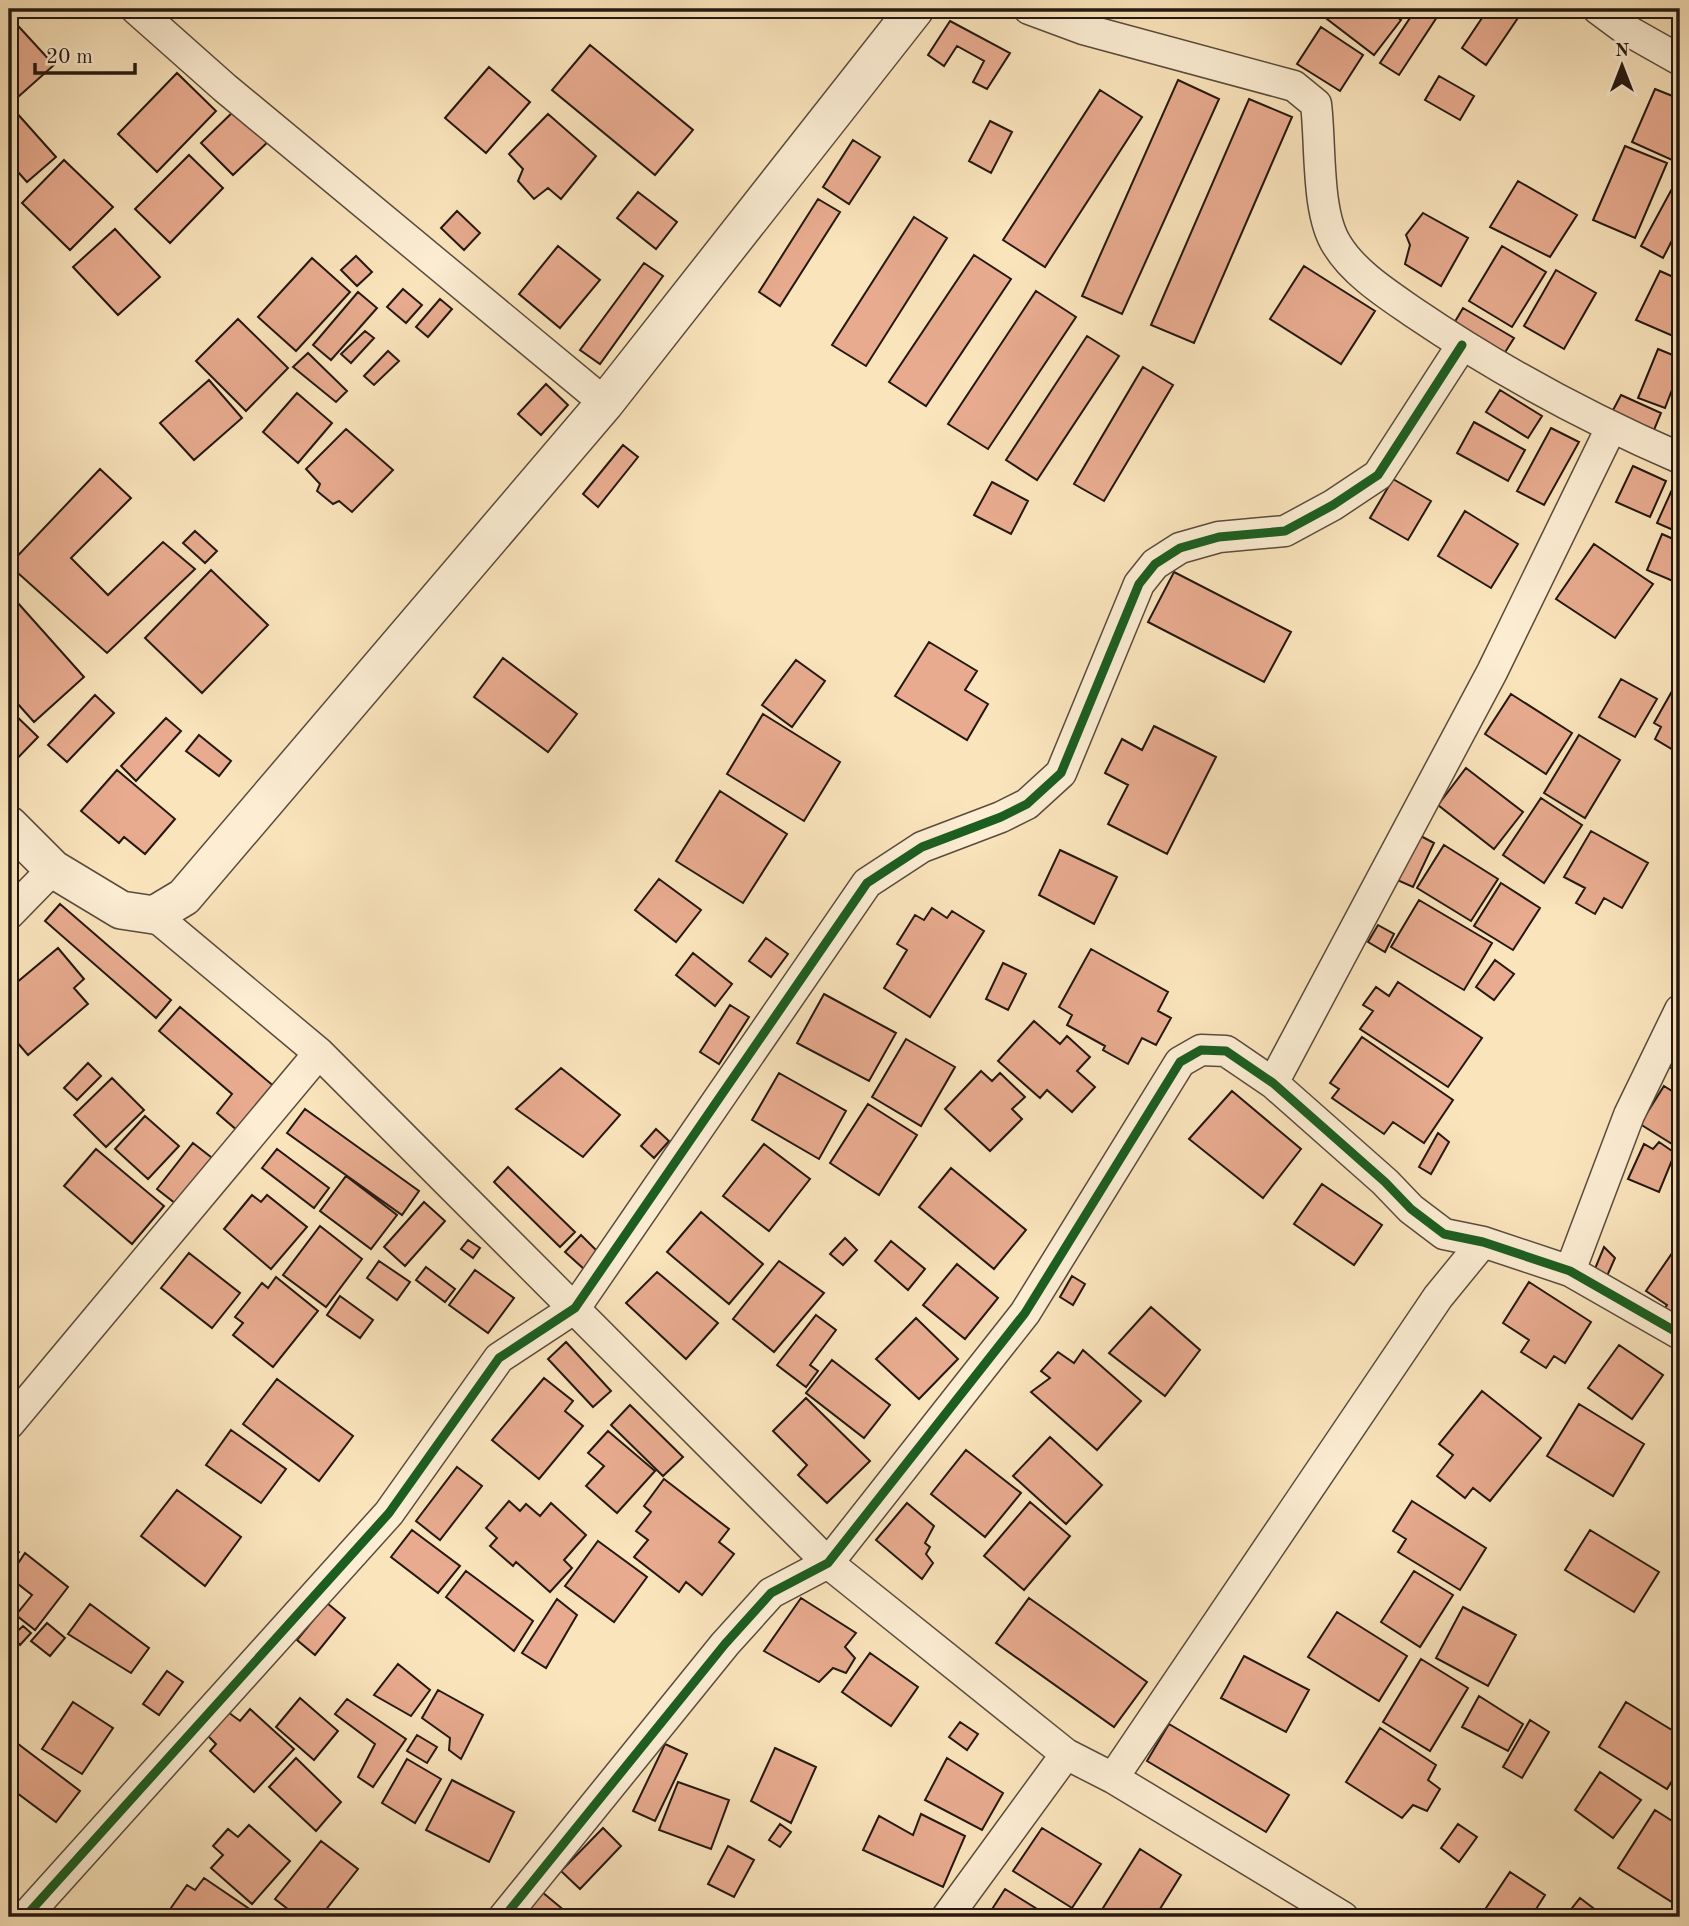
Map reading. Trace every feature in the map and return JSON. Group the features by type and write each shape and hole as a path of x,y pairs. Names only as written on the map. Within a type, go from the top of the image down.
{"street":[{"path":"136,9 225,88 605,403"},
{"path":"154,915 184,897 605,403 915,9"},
{"path":"1029,9 1083,29 1294,86 1316,104 1324,217 1337,246 1378,287 1462,345 1611,428 1680,458"},
{"path":"1598,9 1625,29 1680,60"},
{"path":"25,1917 389,1513 499,1358 575,1308 867,883 922,847 1001,817 1027,804 1061,772 1139,584 1155,564 1180,548 1219,537 1285,530 1333,505 1378,475 1462,345"},
{"path":"1273,1083 1492,672 1611,428"},
{"path":"9,825 53,869 121,910 154,915 319,1053 828,1563 1066,1754 1113,1778 1343,1917"},
{"path":"9,914 53,869"},
{"path":"1570,1271 1629,1115 1680,1010"},
{"path":"503,1917 724,1644 771,1593 828,1563 1025,1313 1180,1062 1201,1050 1226,1051 1273,1083 1385,1182 1411,1209 1444,1234 1483,1242 1570,1271 1680,1335"},
{"path":"9,1424 319,1053"},
{"path":"1113,1778 1438,1297 1483,1242"},
{"path":"947,1917 1066,1754"}],"building":[{"path":"1335,9 1387,9 1401,20 1374,55 1327,19"},
{"path":"1416,9 1424,9 1437,17 1399,75 1380,63"},
{"path":"1488,9 1524,9 1486,65 1462,48"},
{"path":"9,16 54,65 9,105"},
{"path":"950,21 1010,53 987,89 973,82 984,61 957,46 944,66 928,55"},
{"path":"1321,27 1363,55 1340,91 1297,64"},
{"path":"590,45 693,130 655,175 552,90"},
{"path":"489,67 530,102 486,153 445,118"},
{"path":"177,73 216,111 157,172 118,134"},
{"path":"1439,76 1474,96 1460,120 1425,100"},
{"path":"1178,80 1219,99 1122,314 1082,296"},
{"path":"1655,89 1680,99 1680,140 1672,160 1632,142"},
{"path":"1100,90 1142,117 1045,267 1003,240"},
{"path":"1249,99 1292,117 1194,343 1151,325"},
{"path":"240,105 272,138 233,175 201,143"},
{"path":"15,111 56,157 27,182 9,162 9,116"},
{"path":"548,114 596,156 561,199 548,188 534,199 518,181 523,169 509,154"},
{"path":"990,121 1012,132 991,173 969,161"},
{"path":"853,140 880,157 849,204 823,187"},
{"path":"1625,146 1667,163 1635,238 1593,220"},
{"path":"189,155 223,188 170,243 135,209"},
{"path":"64,160 113,207 70,250 22,203"},
{"path":"1680,174 1680,225 1663,258 1641,246"},
{"path":"1518,181 1577,215 1550,257 1490,227"},
{"path":"638,192 677,222 656,249 617,218"},
{"path":"818,199 840,212 780,306 759,292"},
{"path":"457,211 480,233 464,250 441,228"},
{"path":"1423,213 1468,238 1441,286 1405,264 1410,245 1406,235"},
{"path":"914,217 947,238 866,366 832,345"},
{"path":"115,229 160,277 118,315 73,267"},
{"path":"558,246 600,280 560,328 519,294"},
{"path":"1502,246 1546,272 1512,327 1469,301"},
{"path":"974,255 1011,279 926,406 889,382"},
{"path":"356,256 372,272 357,286 341,270"},
{"path":"312,258 350,292 296,351 258,317"},
{"path":"644,263 663,276 600,364 580,350"},
{"path":"1304,266 1375,311 1341,364 1270,319"},
{"path":"1556,270 1596,293 1564,349 1524,326"},
{"path":"1660,271 1680,280 1680,339 1636,320"},
{"path":"403,289 422,305 406,323 387,307"},
{"path":"1036,291 1076,317 988,449 948,424"},
{"path":"358,292 377,308 331,360 313,345"},
{"path":"440,299 452,309 428,337 416,327"},
{"path":"1463,308 1514,338 1504,354 1453,325"},
{"path":"238,319 288,368 246,411 196,361"},
{"path":"365,331 374,338 351,363 341,354"},
{"path":"1087,336 1119,356 1037,480 1006,460"},
{"path":"1658,349 1680,358 1680,369 1665,408 1638,398"},
{"path":"388,351 399,361 374,385 364,376"},
{"path":"308,353 347,391 336,402 293,367"},
{"path":"1143,367 1173,385 1104,501 1074,484"},
{"path":"209,380 242,418 194,460 160,423"},
{"path":"546,384 568,405 541,435 518,414"},
{"path":"1500,390 1542,416 1528,438 1486,412"},
{"path":"297,393 332,423 298,463 263,432"},
{"path":"1621,395 1661,413 1654,430 1612,412"},
{"path":"1474,422 1525,450 1508,481 1457,453"},
{"path":"1551,428 1579,442 1544,505 1517,491"},
{"path":"346,429 393,470 352,512 339,501 333,504 317,491 320,484 306,469"},
{"path":"623,445 638,457 598,507 583,494"},
{"path":"1633,466 1666,481 1650,517 1616,502"},
{"path":"100,469 131,498 71,558 108,595 163,542 195,569 107,653 9,565"},
{"path":"1393,479 1431,501 1408,540 1370,518"},
{"path":"992,482 1028,501 1011,534 974,515"},
{"path":"1675,483 1680,485 1680,533 1657,523"},
{"path":"1465,511 1518,544 1491,588 1438,556"},
{"path":"195,531 217,551 205,563 183,543"},
{"path":"1662,534 1680,542 1680,584 1647,570"},
{"path":"1594,544 1653,584 1615,638 1556,599"},
{"path":"211,570 268,625 202,693 145,638"},
{"path":"1174,572 1291,632 1264,682 1148,622"},
{"path":"9,593 84,677 34,722 9,694"},
{"path":"929,642 977,671 965,690 988,704 967,740 895,696"},
{"path":"503,658 577,714 548,752 474,697"},
{"path":"796,660 825,681 792,727 762,705"},
{"path":"1680,677 1680,754 1655,739 1661,727 1654,723"},
{"path":"1621,679 1657,699 1635,737 1599,717"},
{"path":"1511,694 1572,733 1546,774 1485,734"},
{"path":"95,695 114,713 67,762 48,745"},
{"path":"9,709 38,737 9,767"},
{"path":"763,714 840,762 804,821 727,774"},
{"path":"166,718 181,731 136,781 121,766"},
{"path":"1154,726 1216,757 1167,854 1108,824 1128,785 1105,773 1122,739 1142,750"},
{"path":"199,735 231,761 219,776 186,751"},
{"path":"1579,735 1620,760 1585,818 1544,793"},
{"path":"1466,768 1523,812 1494,849 1438,805"},
{"path":"117,770 175,819 145,854 124,837 119,843 81,811"},
{"path":"720,791 787,834 743,903 676,861"},
{"path":"1541,798 1582,825 1544,883 1503,855"},
{"path":"1591,831 1648,863 1622,908 1604,898 1595,914 1576,903 1585,888 1564,877"},
{"path":"1417,834 1434,843 1413,887 1395,879"},
{"path":"1444,845 1498,879 1471,921 1417,888"},
{"path":"1060,850 1117,877 1094,924 1039,895"},
{"path":"659,879 701,910 676,942 635,910"},
{"path":"1501,883 1540,908 1513,950 1474,926"},
{"path":"1680,892 1680,913 1672,909"},
{"path":"1419,900 1492,943 1464,990 1391,947"},
{"path":"60,904 171,1000 156,1018 45,921"},
{"path":"932,908 947,918 952,911 984,931 930,1017 884,988 907,950 897,944 915,915 924,920"},
{"path":"1378,925 1394,934 1385,952 1368,942"},
{"path":"766,938 788,954 771,977 749,961"},
{"path":"58,948 84,979 74,988 88,1004 28,1055 9,1033 9,989"},
{"path":"1091,949 1168,992 1158,1011 1171,1018 1156,1045 1142,1038 1128,1064 1103,1050 1105,1046 1067,1025 1072,1015 1059,1007"},
{"path":"693,953 732,984 715,1006 676,975"},
{"path":"1495,960 1514,974 1494,1000 1476,987"},
{"path":"1003,963 1026,974 1008,1010 986,999"},
{"path":"1398,982 1482,1038 1448,1087 1360,1029 1373,1011 1363,1005 1376,987 1389,996"},
{"path":"824,994 896,1033 869,1081 797,1043"},
{"path":"730,1005 749,1017 719,1064 700,1052"},
{"path":"180,1007 276,1088 238,1131 217,1113 232,1094 159,1031"},
{"path":"1034,1021 1060,1044 1067,1036 1090,1057 1077,1071 1095,1087 1072,1112 1047,1090 1040,1098 998,1061"},
{"path":"1362,1037 1453,1100 1424,1143 1393,1122 1384,1134 1332,1098 1339,1089 1330,1083"},
{"path":"906,1039 955,1067 921,1126 872,1097"},
{"path":"1680,1053 1680,1073 1671,1068"},
{"path":"88,1063 101,1076 77,1100 64,1088"},
{"path":"561,1068 620,1115 583,1157 516,1109"},
{"path":"981,1071 992,1081 1000,1073 1025,1097 1012,1109 1022,1119 990,1151 945,1109"},
{"path":"779,1073 846,1111 819,1159 752,1120"},
{"path":"112,1078 144,1110 106,1147 74,1115"},
{"path":"1664,1086 1680,1096 1680,1149 1640,1124"},
{"path":"1232,1091 1301,1149 1263,1198 1189,1139"},
{"path":"868,1104 917,1135 879,1195 830,1163"},
{"path":"305,1109 419,1191 402,1215 287,1133"},
{"path":"145,1116 179,1146 148,1179 115,1149"},
{"path":"656,1129 669,1141 654,1158 641,1146"},
{"path":"1438,1133 1449,1142 1431,1174 1419,1167"},
{"path":"1659,1142 1675,1153 1659,1192 1628,1179 1644,1144 1653,1149"},
{"path":"193,1143 216,1161 180,1207 157,1189"},
{"path":"764,1144 810,1179 769,1231 723,1196"},
{"path":"96,1149 164,1206 132,1244 64,1186"},
{"path":"277,1149 329,1188 314,1208 262,1168"},
{"path":"508,1167 575,1232 560,1247 494,1182"},
{"path":"951,1168 1026,1230 994,1269 919,1207"},
{"path":"346,1176 397,1215 371,1249 320,1211"},
{"path":"1322,1184 1382,1225 1354,1265 1294,1224"},
{"path":"252,1195 261,1202 267,1195 307,1227 271,1269 224,1229"},
{"path":"424,1202 445,1221 405,1266 384,1247"},
{"path":"701,1212 763,1264 729,1304 667,1252"},
{"path":"320,1226 362,1259 326,1307 283,1275"},
{"path":"581,1235 599,1253 584,1269 565,1252"},
{"path":"845,1238 857,1250 843,1265 830,1254"},
{"path":"468,1240 480,1248 473,1258 461,1249"},
{"path":"891,1241 925,1269 908,1290 875,1261"},
{"path":"1679,1243 1680,1329 1660,1316 1667,1305 1646,1291"},
{"path":"1604,1247 1615,1258 1607,1276 1594,1271"},
{"path":"189,1253 240,1293 212,1328 161,1288"},
{"path":"379,1261 410,1282 397,1300 367,1278"},
{"path":"779,1261 824,1293 774,1352 733,1319"},
{"path":"957,1264 998,1298 965,1339 923,1305"},
{"path":"426,1267 455,1289 445,1302 416,1280"},
{"path":"475,1270 514,1298 488,1333 449,1305"},
{"path":"657,1272 718,1323 686,1359 626,1303"},
{"path":"1072,1276 1085,1284 1073,1305 1060,1297"},
{"path":"276,1277 318,1311 273,1367 233,1335 243,1323 235,1317 262,1283 268,1288"},
{"path":"1529,1282 1591,1322 1565,1363 1554,1356 1546,1368 1521,1352 1529,1340 1503,1323"},
{"path":"340,1296 373,1320 360,1338 327,1315"},
{"path":"1151,1307 1200,1350 1165,1396 1109,1353"},
{"path":"816,1315 836,1330 810,1365 818,1371 806,1387 777,1365"},
{"path":"916,1318 958,1359 919,1399 876,1359"},
{"path":"566,1342 611,1391 593,1407 548,1359"},
{"path":"1619,1345 1663,1375 1632,1419 1588,1388"},
{"path":"1083,1350 1141,1401 1097,1450 1031,1392 1050,1378 1041,1371 1058,1352 1074,1363"},
{"path":"832,1360 890,1405 864,1438 806,1393"},
{"path":"544,1378 573,1401 565,1411 583,1426 539,1479 492,1440"},
{"path":"277,1379 353,1436 319,1481 243,1424"},
{"path":"1482,1391 1541,1438 1490,1501 1473,1488 1465,1498 1437,1476 1453,1455 1439,1444"},
{"path":"806,1398 870,1461 827,1503 798,1475 807,1465 773,1431"},
{"path":"1579,1404 1644,1444 1613,1496 1547,1456"},
{"path":"630,1405 683,1457 663,1476 611,1425"},
{"path":"231,1430 286,1469 261,1503 206,1465"},
{"path":"608,1431 655,1471 617,1513 586,1486 604,1466 588,1453"},
{"path":"1050,1437 1102,1485 1066,1524 1013,1476"},
{"path":"966,1450 1021,1493 985,1537 931,1494"},
{"path":"457,1467 482,1486 440,1540 416,1521"},
{"path":"664,1479 729,1529 719,1542 734,1554 702,1595 686,1582 679,1592 634,1557 648,1540 636,1531 651,1512 644,1506"},
{"path":"177,1490 241,1537 205,1586 141,1536"},
{"path":"509,1501 520,1511 526,1504 540,1516 551,1503 586,1535 564,1560 572,1568 550,1592 516,1562 513,1566 490,1546 497,1538 486,1528"},
{"path":"1412,1501 1486,1548 1460,1590 1398,1552 1406,1539 1393,1531"},
{"path":"1030,1502 1070,1536 1024,1590 984,1556"},
{"path":"907,1503 934,1526 925,1543 930,1547 926,1554 933,1563 922,1579 876,1540"},
{"path":"412,1530 460,1566 438,1593 391,1557"},
{"path":"1590,1530 1659,1572 1634,1612 1565,1570"},
{"path":"598,1541 647,1577 614,1622 565,1586"},
{"path":"9,1543 19,1552 9,1563"},
{"path":"25,1553 68,1587 35,1630 16,1615 32,1595 9,1577"},
{"path":"466,1571 533,1621 514,1651 446,1597"},
{"path":"1414,1571 1453,1595 1420,1647 1381,1622"},
{"path":"801,1598 856,1633 845,1647 855,1658 846,1673 833,1668 819,1682 764,1651"},
{"path":"1029,1598 1147,1682 1114,1727 996,1643"},
{"path":"557,1599 577,1615 546,1668 522,1653"},
{"path":"327,1603 345,1618 315,1655 297,1640"},
{"path":"90,1604 149,1648 131,1673 68,1634"},
{"path":"1463,1607 1516,1635 1488,1686 1436,1658"},
{"path":"1337,1612 1407,1656 1379,1701 1308,1657"},
{"path":"47,1623 65,1638 50,1656 31,1641"},
{"path":"23,1626 31,1633 20,1645 12,1636"},
{"path":"870,1653 918,1687 891,1726 842,1692"},
{"path":"1244,1656 1309,1690 1286,1732 1221,1698"},
{"path":"1421,1659 1468,1688 1430,1751 1383,1722"},
{"path":"398,1664 430,1690 411,1716 374,1695"},
{"path":"167,1671 183,1682 159,1715 143,1704"},
{"path":"438,1690 483,1715 461,1759 449,1750 450,1738 422,1718"},
{"path":"1479,1696 1523,1724 1508,1751 1462,1727"},
{"path":"300,1698 338,1731 314,1760 276,1727"},
{"path":"347,1699 406,1739 373,1787 358,1777 375,1744 335,1714"},
{"path":"73,1702 113,1728 82,1774 42,1749"},
{"path":"1626,1702 1680,1735 1680,1768 1667,1789 1599,1747"},
{"path":"250,1709 294,1749 254,1792 210,1751 216,1744 208,1736 228,1712 240,1721"},
{"path":"1530,1720 1549,1732 1522,1778 1503,1767"},
{"path":"960,1722 978,1734 967,1750 949,1737"},
{"path":"1169,1724 1289,1795 1266,1832 1147,1761"},
{"path":"1380,1728 1436,1765 1428,1780 1440,1789 1427,1811 1413,1805 1402,1818 1346,1782"},
{"path":"417,1735 437,1747 427,1763 407,1751"},
{"path":"9,1737 80,1791 56,1822 9,1787"},
{"path":"665,1744 687,1754 655,1821 633,1811"},
{"path":"775,1748 816,1767 791,1823 751,1801"},
{"path":"296,1758 341,1802 316,1831 269,1787"},
{"path":"947,1758 1003,1793 982,1830 925,1800"},
{"path":"407,1759 441,1779 415,1823 382,1803"},
{"path":"1600,1772 1641,1800 1613,1838 1575,1810"},
{"path":"452,1780 514,1812 489,1862 426,1830"},
{"path":"678,1782 729,1800 711,1849 659,1830"},
{"path":"1655,1810 1680,1826 1680,1895 1675,1904 1618,1868"},
{"path":"921,1814 965,1836 943,1887 863,1850 879,1816 913,1835"},
{"path":"780,1824 791,1832 780,1847 769,1840"},
{"path":"1458,1824 1477,1837 1459,1862 1441,1848"},
{"path":"249,1825 290,1861 252,1904 211,1868 223,1855 213,1846 228,1829 238,1837"},
{"path":"603,1828 621,1846 580,1889 561,1871"},
{"path":"1042,1828 1101,1864 1072,1908 1013,1871"},
{"path":"321,1841 358,1869 320,1917 298,1917 275,1899"},
{"path":"728,1846 754,1860 734,1897 708,1884"},
{"path":"1140,1849 1181,1875 1155,1917 1098,1916"},
{"path":"1510,1872 1545,1895 1531,1917 1480,1917"},
{"path":"204,1878 251,1910 246,1917 166,1915 187,1885 195,1890"},
{"path":"1005,1889 1050,1917 987,1917"},
{"path":"542,1892 565,1911 559,1917 521,1917"},
{"path":"1580,1898 1605,1917 1565,1917"}],"cycle path":[{"path":"25,1917 389,1513 499,1358 575,1308 867,883 922,847 1001,817 1027,804 1061,773 1139,584 1155,564 1180,548 1219,537 1285,531 1333,505 1378,475 1462,345"},
{"path":"504,1917 725,1644 771,1593 828,1563 1025,1313 1180,1062 1201,1050 1226,1051 1273,1083 1385,1182 1411,1209 1444,1234 1483,1242 1570,1271 1680,1334"}]}
